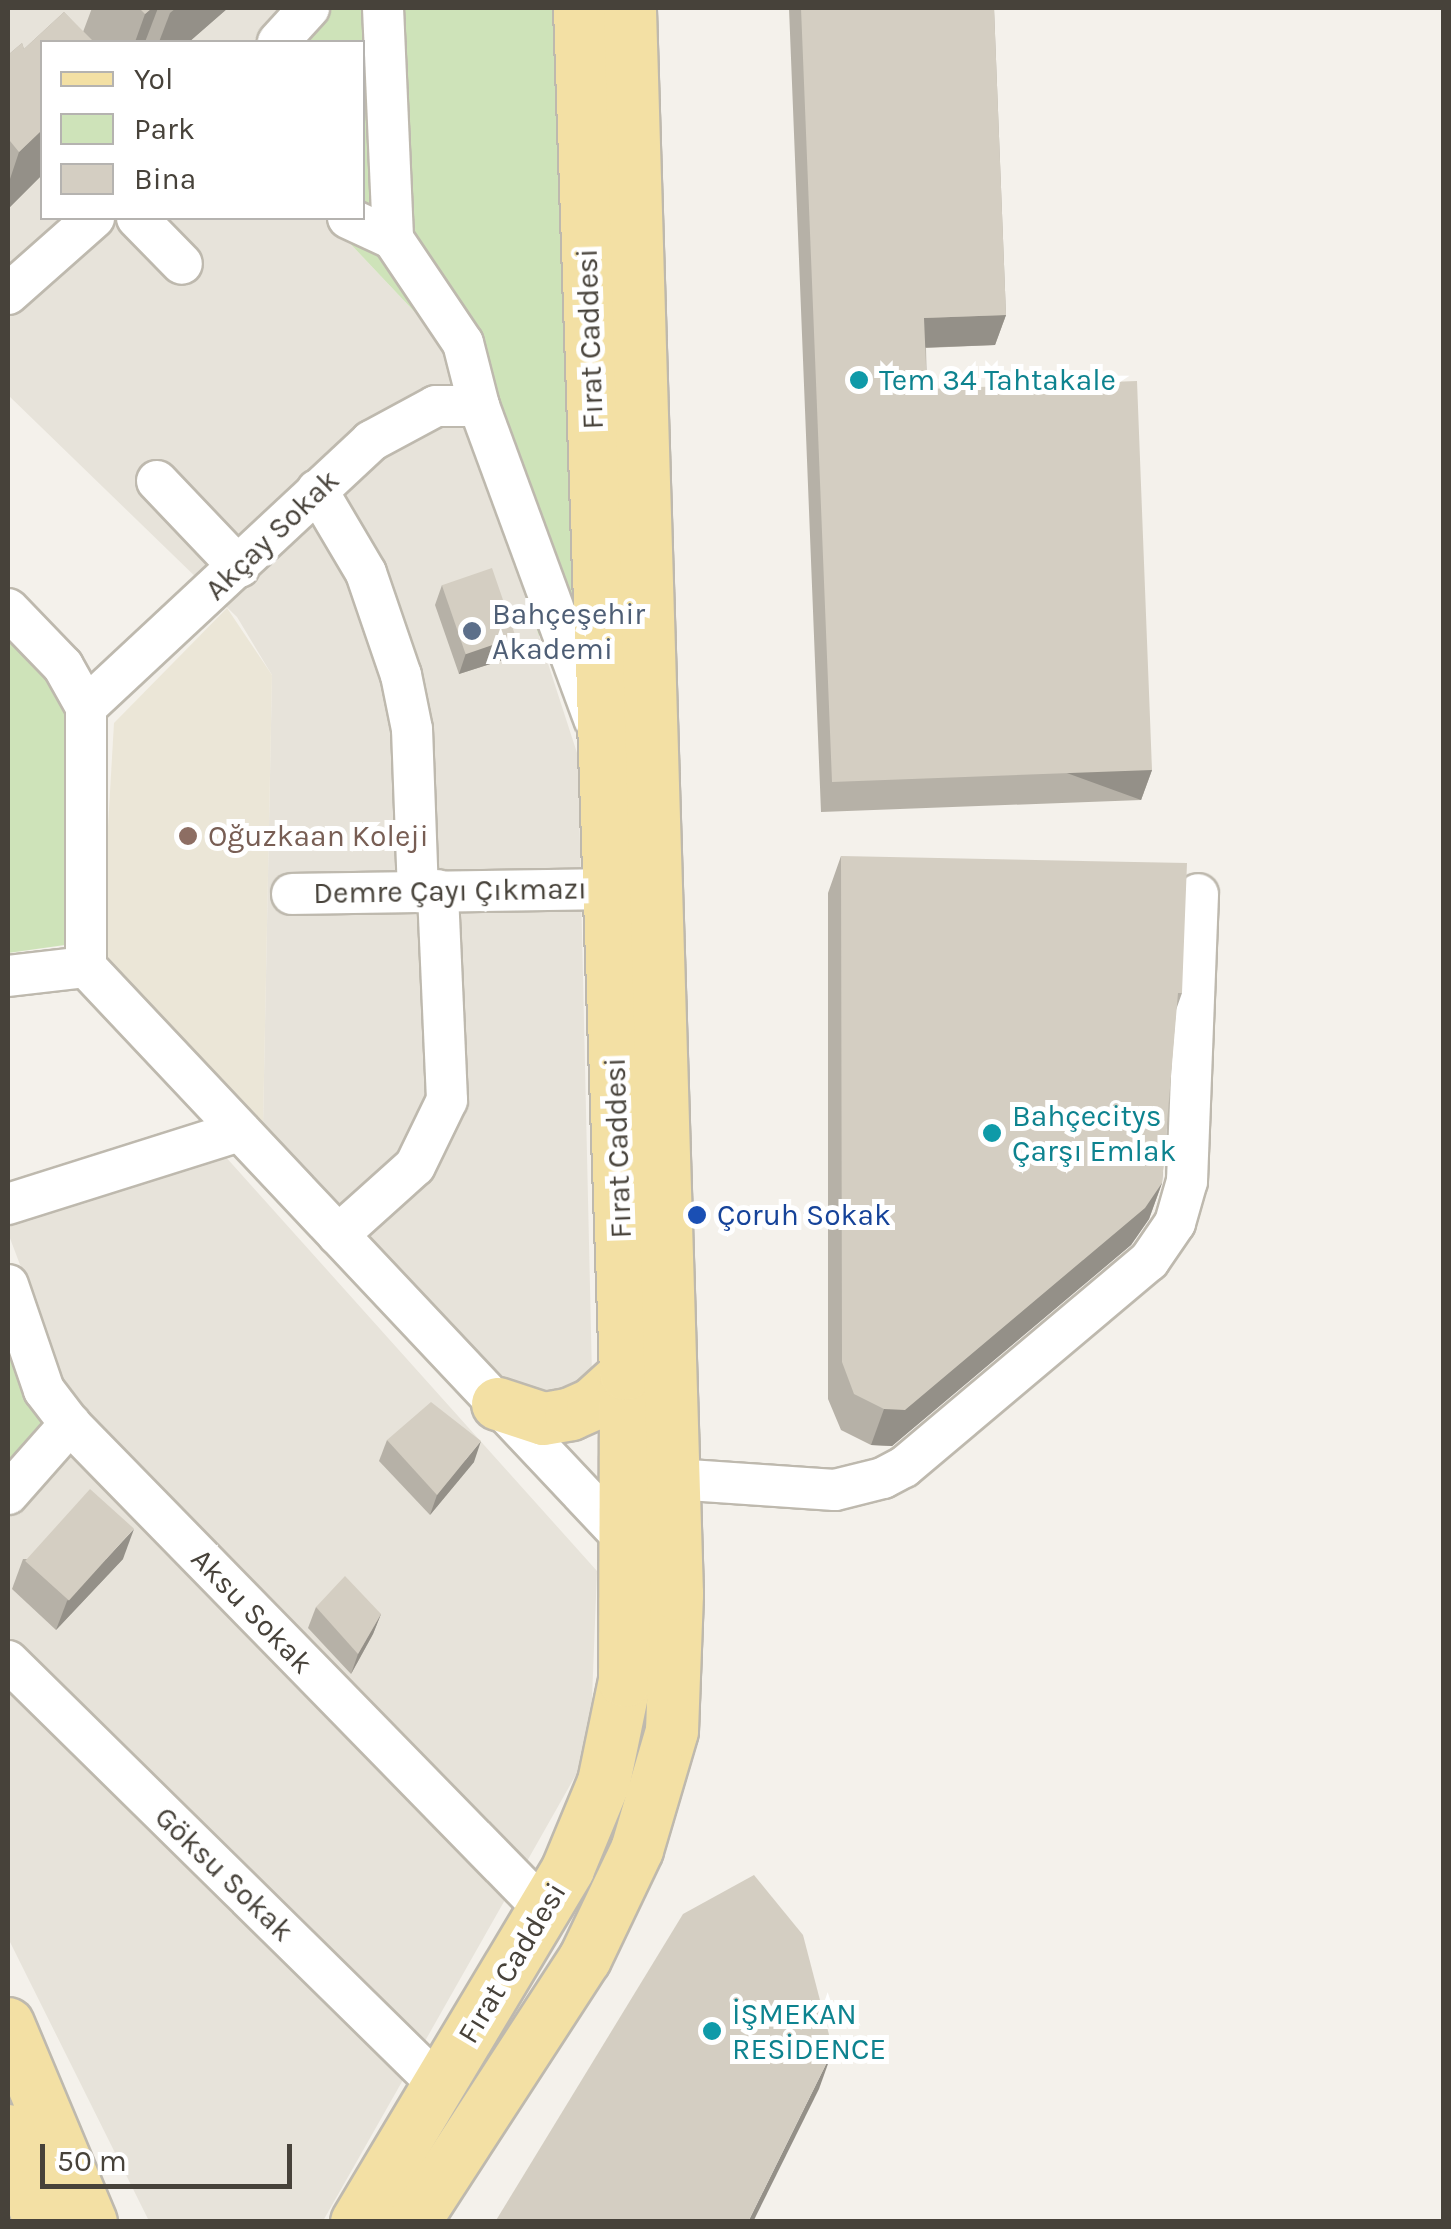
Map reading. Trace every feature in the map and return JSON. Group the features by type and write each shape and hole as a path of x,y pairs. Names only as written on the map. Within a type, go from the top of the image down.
{"main road":[{"name":"Fırat Caddesi","path":"358,2222 568,1869 604,1782 626,1681 626,1374 580,8"},
{"name":"Fırat Caddesi","path":"414,2222 586,1959 636,1850 672,1731 678,1594 630,8"},
{"path":"498,1404 544,1420 572,1414 593,1404 626,1374"},
{"path":"8,2024 91,2222"},
{"path":"8,2131 40,2222"}],"street":[{"path":"280,40 309,8"},
{"path":"384,8 393,239"},
{"path":"8,294 92,220"},
{"path":"139,220 182,264"},
{"path":"352,220 393,239 463,343 480,406 602,742"},
{"name":"Akçay Sokak","path":"86,708 371,440 436,406 480,406"},
{"path":"157,480 239,567"},
{"path":"318,490 366,573 401,675 412,729 446,1100 415,1166 338,1235"},
{"path":"8,610 63,666 86,708 86,967 678,1594"},
{"name":"Demre Çayı Çıkmazı","path":"292,894 609,889"},
{"path":"674,1478 835,1490 883,1478 904,1467 1149,1261 1176,1223 1187,1181 1198,894"},
{"path":"8,976 86,967"},
{"path":"8,1204 240,1131"},
{"name":"Aksu Sokak","path":"8,1285 44,1390 70,1424 542,1907"},
{"path":"8,1494 70,1424"},
{"name":"Göksu Sokak","path":"8,1661 440,2086"}],"shaded area":[{"path":"8,8 311,8 274,40 40,40 40,220 328,220 444,343 578,756 592,1376 579,1389 524,1399 263,1126 272,675 237,617 8,395"},
{"name":"Oğuzkaan Koleji","path":"227,608 272,675 263,1126 115,978 101,948 114,723"},
{"path":"224,1155 597,1571 590,1750 323,2221 149,2221 8,1938 8,1518 94,1418 63,1378 8,1233 8,1221"}],"green space":[{"path":"311,8 558,8 576,595 539,636 444,343 328,220 365,220 365,40 274,40"},
{"path":"8,632 45,669 71,720 72,944 8,953"},
{"path":"8,1302 57,1415 8,1465"}],"building":[{"name":"Tem 34 Tahtakale","path":"801,8 994,8 1006,315 924,318 927,389 1137,381 1152,770 832,782"},
{"path":"64,12 92,40 40,40 40,132 19,152 8,143 8,55 22,43 24,49"},
{"path":"492,568 516,637 466,654 442,585"},
{"name":"Bahçecitys Çarşı Emlak","path":"841,856 1187,863 1182,993 1178,993 1162,1183 1145,1208 905,1410 884,1409 854,1394 842,1362"},
{"path":"431,1402 481,1441 437,1495 387,1440"},
{"path":"90,1489 134,1528 69,1601 25,1561"},
{"path":"345,1576 381,1614 358,1654 316,1607"},
{"name":"İŞMEKAN RESİDENCE","path":"754,1875 803,1935 833,2050 748,2222 495,2222 683,1914"}],"place":[{"name":"Tem 34 Tahtakale","path":"859,380"},
{"name":"Bahçeşehir Akademi","path":"472,631"},
{"name":"Oğuzkaan Koleji","path":"188,836"},
{"name":"Bahçecitys Çarşı Emlak","path":"992,1133"},
{"name":"Çoruh Sokak","path":"697,1215"},
{"name":"İŞMEKAN RESİDENCE","path":"712,2031"}]}
